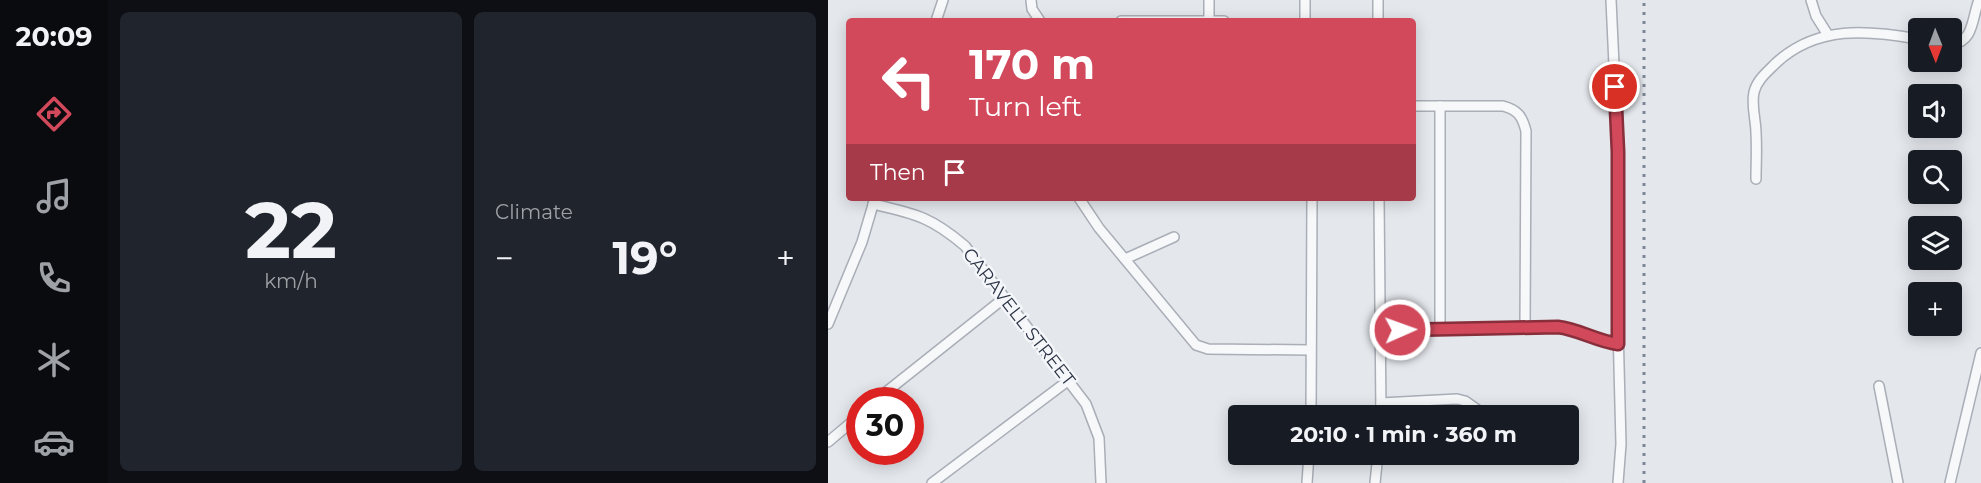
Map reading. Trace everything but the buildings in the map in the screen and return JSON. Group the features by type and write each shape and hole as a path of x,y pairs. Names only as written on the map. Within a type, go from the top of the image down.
{"street":[{"path":"937,18 943,0"},
{"path":"1031,0 1032,9 1038,18"},
{"path":"1209,0 1209,18"},
{"path":"1305,0 1305,18"},
{"path":"1378,0 1378,18"},
{"path":"1611,0 1618,152 1618,344 1621,444 1618,483"},
{"path":"1811,0 1816,15 1828,35"},
{"path":"1962,42 1967,36 1979,0"},
{"path":"1756,179 1757,135 1753,104 1757,84 1784,56 1828,35 1859,31 1908,38"},
{"path":"1416,106 1503,106 1514,109 1522,117 1526,131 1525,328"},
{"path":"1440,106 1440,328"},
{"path":"828,324 862,242 874,201"},
{"name":"CARAVELL STREET","path":"874,201 922,216 947,231 965,246 1003,299 1086,404 1099,438 1101,483"},
{"path":"1081,201 1099,228 1196,345 1208,349 1311,350"},
{"path":"1311,405 1312,201"},
{"path":"1379,201 1381,403 1457,399 1471,405"},
{"path":"1125,259 1174,237"},
{"path":"892,387 1003,299"},
{"path":"1381,330 1568,328 1601,342 1618,344"},
{"path":"1950,483 1981,353"},
{"path":"932,483 1069,380"},
{"path":"1879,386 1898,483"},
{"path":"828,442 846,427"},
{"path":"1306,483 1308,465"},
{"path":"1375,483 1377,465"}],"railway":[{"path":"1644,0 1644,483"}],"route":[{"path":"1400,330 1558,327 1568,328 1601,342 1618,344 1618,152 1615,87"}]}
